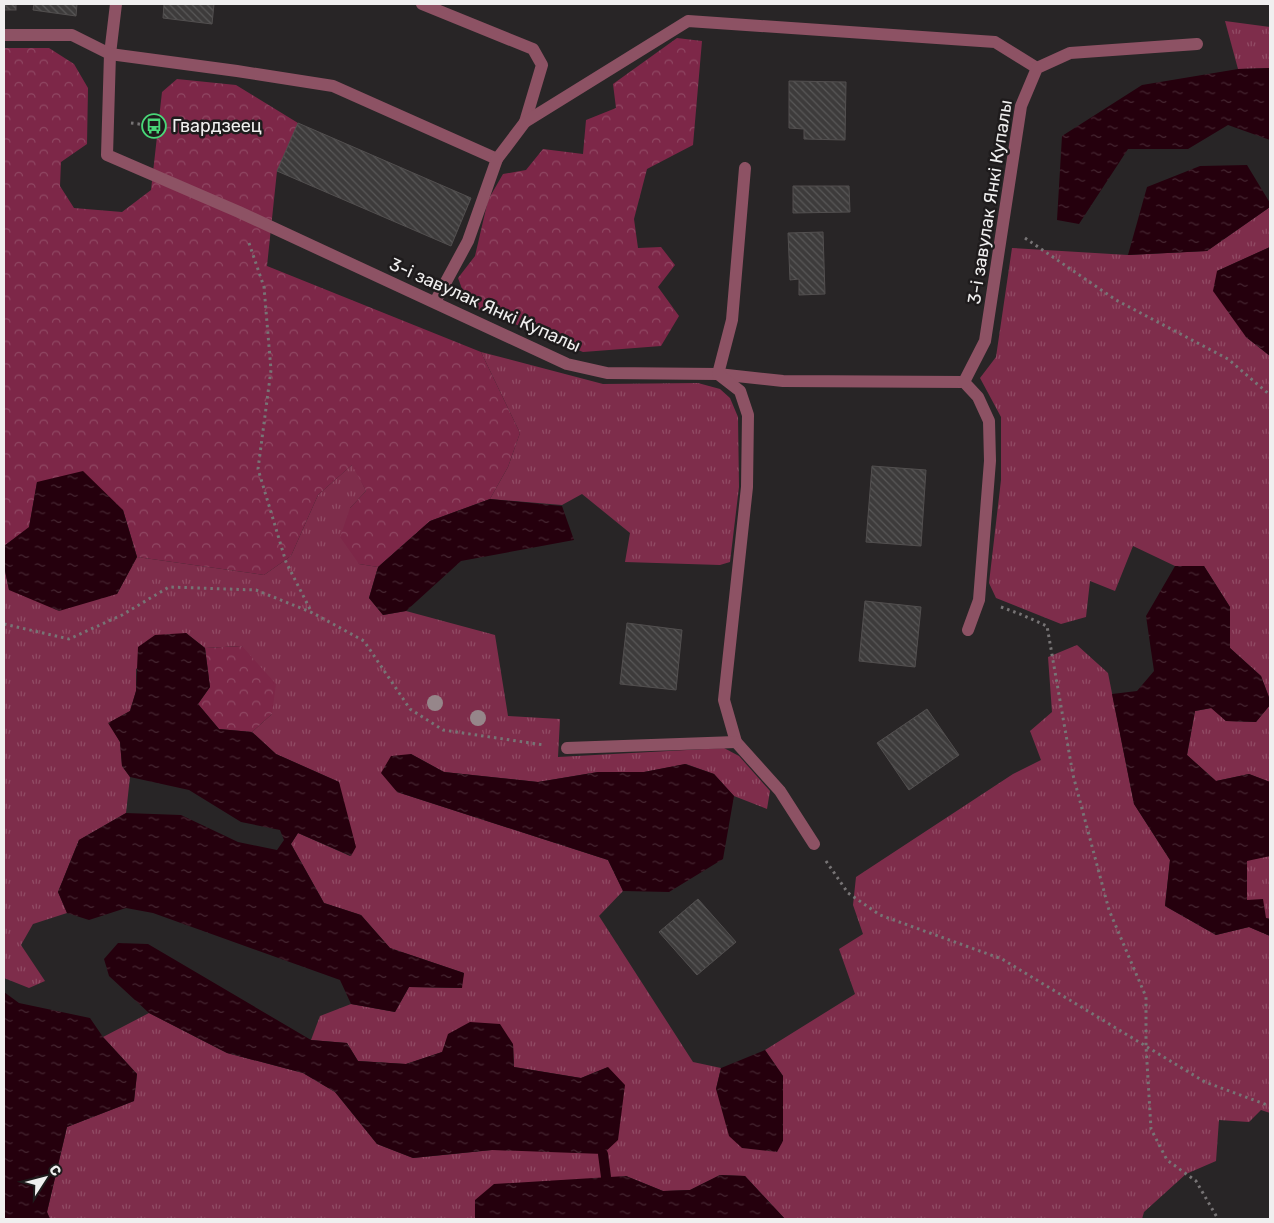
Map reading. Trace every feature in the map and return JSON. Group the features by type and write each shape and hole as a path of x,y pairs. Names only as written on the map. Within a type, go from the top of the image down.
{"street":[{"path":"110,54 116,4"},
{"path":"422,4 534,48 542,65 525,122 497,159 468,241 435,302"},
{"path":"525,122 688,21 995,42 1037,68 1070,53 1197,44"},
{"path":"4,35 72,35 110,54 333,86 497,159"},
{"name":"3-і завулак Янкі Купалы","path":"110,54 107,155 239,212 567,364 606,373 718,374 783,381 964,382 985,341 1021,106 1037,68"},
{"path":"745,168 732,320 718,374 740,391 748,414 747,487 724,700 736,742 780,791 814,844"},
{"path":"964,382 978,397 989,420 990,461 978,600 968,630"},
{"path":"567,748 736,742"}],"path":[{"path":"239,212 264,287 271,370 258,468 286,562 313,613"},
{"path":"1003,223 1116,300 1228,360 1270,395"},
{"path":"4,624 69,639 122,615 169,587 256,590 313,613 364,641 410,709 443,730 567,748"},
{"path":"978,600 1020,614 1047,626 1073,775 1109,910 1146,997 1146,1046 1151,1129 1167,1160 1196,1181 1218,1219"},
{"path":"814,844 848,893 880,914 1002,959 1205,1082 1270,1106"}],"green space":[{"path":"1225,21 1270,27 1270,68 1238,69"},
{"path":"677,38 702,41 693,145 647,169 634,219 638,248 661,247 675,265 658,287 679,316 661,346 583,352 468,305 458,278 475,256 488,200 503,174 526,170 543,149 583,154 586,120 616,108 613,84"},
{"path":"4,48 49,48 74,64 88,88 87,144 61,162 60,186 74,208 122,212 151,190 162,92 177,79 236,85 298,123 277,171 267,266 481,352 520,433 508,467 490,499 430,521 378,567 359,564 340,537 350,508 366,491 352,465 318,495 291,556 264,575 137,557 123,510 37,482 29,528 4,546"},
{"path":"1270,207 1270,247 1217,271 1246,337 1270,356 1270,700 1261,676 1230,648 1230,607 1204,566 1175,566 1133,546 1115,591 1090,581 1086,617 1061,624 996,598 989,583 1001,480 1001,417 980,378 996,357 1012,248 1128,255 1207,251"},
{"path":"481,352 603,384 698,383 720,389 730,398 738,417 739,487 730,562 720,565 625,562 630,533 582,494 562,505 490,499 508,467 520,433"},
{"path":"353,464 366,491 350,508 359,564 378,567 369,598 383,615 406,611 495,635 508,716 560,719 558,757 724,748 739,756 770,791 767,809 734,796 714,774 686,764 644,772 598,772 538,782 444,772 411,754 397,792 608,860 623,891 599,916 693,1062 721,1068 716,1089 783,1076 765,1050 855,994 839,949 863,934 853,905 856,877 1013,774 1041,760 1030,731 1052,712 1048,657 1077,645 1108,673 1134,804 1170,860 1165,906 1216,935 1249,927 1270,936 1270,1113 1261,1110 1249,1122 1219,1120 1216,1161 1186,1174 1144,1212 1142,1219 785,1219 745,1176 720,1175 690,1190 663,1191 626,1176 476,1200 475,1219 50,1219 47,1212 67,1127 134,1101 137,1074 103,1037 149,1013 227,1053 303,1073 335,1092 377,1144 413,1158 492,1150 608,1067 581,1078 514,1067 513,1044 442,1052 406,1064 358,1061 347,1043 311,1040 320,1016 351,1004 395,1012 409,987 461,988 464,973 390,948 361,915 324,903 291,844 298,833 350,856 339,782 276,754 252,732 272,714 242,646 205,648 186,633 136,669 136,691 130,711 109,723 120,742 122,766 130,777 126,813 79,840 58,892 67,913 33,924 21,945 45,981 29,988 4,978 4,566 9,590 117,594 137,557 264,575 291,556 318,495"},
{"path":"242,646 276,684 272,714 252,732 219,729 198,704 210,687 205,648"},
{"path":"1270,705 1270,782 1249,774 1216,781 1187,755 1195,711 1212,708 1226,721 1256,722"},
{"path":"1270,856 1270,919 1266,918 1247,900 1247,860"}],"water":[{"path":"1270,68 1270,140 1228,125 1188,149 1128,149 1079,224 1057,220 1062,136 1142,85 1238,69"},
{"path":"1247,165 1270,203 1270,207 1207,251 1128,255 1147,187 1200,166"},
{"path":"1270,247 1270,356 1246,337 1213,291 1217,271"},
{"path":"83,471 123,510 137,557 117,594 59,611 9,590 4,566 4,546 29,527 37,482"},
{"path":"490,499 562,506 574,540 461,561 406,611 383,615 369,598 378,567 430,521"},
{"path":"1175,566 1204,566 1230,607 1230,648 1261,676 1270,700 1270,705 1256,722 1226,721 1211,708 1195,711 1187,755 1216,781 1249,774 1270,782 1270,856 1247,861 1247,900 1263,899 1266,918 1270,919 1270,936 1249,927 1216,935 1165,906 1170,860 1134,804 1112,694 1137,691 1154,671 1146,616"},
{"path":"186,633 205,648 210,687 198,704 219,729 252,732 276,754 339,782 356,847 351,856 298,833 291,844 324,903 361,915 390,948 464,973 462,988 409,987 395,1012 351,1004 340,980 153,913 126,908 89,920 67,913 58,892 79,840 126,813 181,815 238,842 277,850 284,840 280,830 241,822 189,790 130,777 122,766 120,742 108,723 130,711 136,691 138,647 155,635"},
{"path":"411,754 444,772 538,782 598,772 644,772 685,764 714,774 734,796 723,859 669,892 623,891 608,860 397,792 381,773 391,756"},
{"path":"118,943 148,944 311,1040 347,1043 358,1061 406,1064 442,1052 448,1034 470,1022 500,1024 513,1044 514,1067 581,1078 608,1067 625,1085 618,1140 603,1154 492,1150 413,1158 377,1144 335,1092 303,1073 227,1053 149,1013 109,976 104,959"},
{"path":"4,992 19,1003 90,1018 103,1037 137,1074 134,1101 67,1127 47,1212 50,1219 4,1219"},
{"path":"765,1050 783,1076 783,1141 777,1152 742,1148 729,1136 716,1089 721,1068"},
{"path":"720,1175 745,1176 785,1219 475,1219 475,1200 494,1184 626,1176 663,1191 690,1190"}],"building":[{"path":"4,4 16,4 16,10 4,10"},
{"path":"34,4 77,4 76,16 33,10"},
{"path":"164,4 214,4 212,24 163,18"},
{"path":"789,81 846,82 845,140 804,139 804,129 789,128"},
{"path":"298,123 471,198 451,246 277,171"},
{"path":"793,186 849,186 850,212 793,213"},
{"path":"823,232 825,294 799,295 799,279 790,280 788,233"},
{"path":"872,466 926,470 921,546 866,542"},
{"path":"865,601 921,607 915,667 859,661"},
{"path":"627,623 682,630 676,690 620,684"},
{"path":"927,709 959,755 909,790 877,743"},
{"path":"698,899 736,942 697,975 659,932"}],"waterway":[{"path":"603,1154 606,1177"}],"place":[{"name":"Гвардзеец","path":"154,126"}]}
